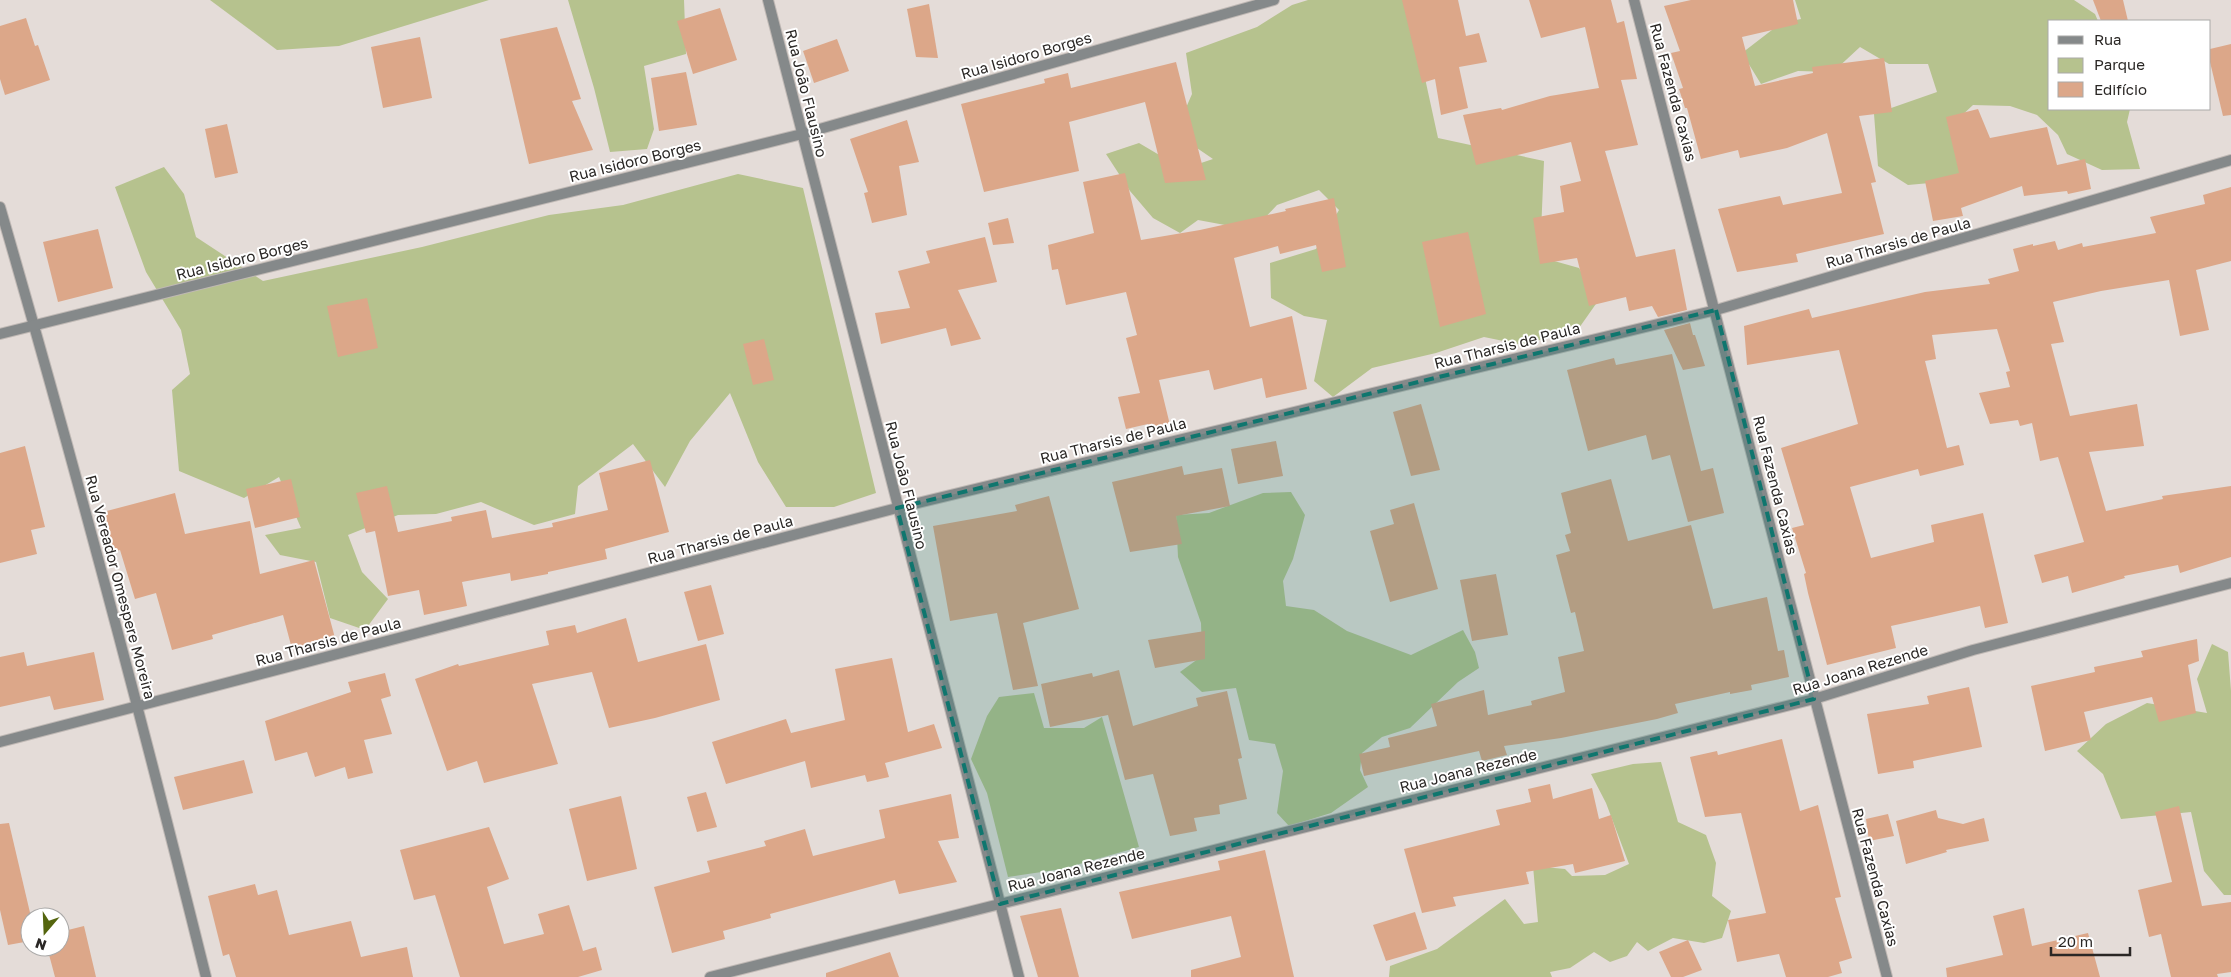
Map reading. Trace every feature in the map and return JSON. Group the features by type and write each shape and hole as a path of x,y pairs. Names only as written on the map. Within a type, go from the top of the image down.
{"street":[{"name":"Rua João Flausino","path":"768,0 1019,977"},
{"name":"Rua Isidoro Borges","path":"0,334 802,134 1274,0"},
{"name":"Rua Fazenda Caxias","path":"1634,0 1716,310 1814,699 1887,977"},
{"name":"Rua Tharsis de Paula","path":"0,742 897,508 1716,310 2231,160"},
{"name":"Rua Vereador Omespere Moreira","path":"0,207 139,707 206,977"},
{"name":"Rua Joana Rezende","path":"710,977 1814,699 1973,650 2231,583"}],"highlighted area":[{"path":"1716,310 1814,699 1000,904 897,508"}],"green space":[{"path":"210,0 489,0 339,46 277,50"},
{"path":"568,0 684,0 686,54 644,66 654,129 647,149 610,152 594,88"},
{"path":"1308,0 1408,0 1438,138 1544,161 1540,257 1579,268 1598,301 1579,328 1523,345 1484,337 1436,353 1372,368 1333,397 1314,381 1327,320 1304,316 1271,298 1270,263 1316,249 1339,210 1319,190 1277,205 1261,222 1225,225 1198,220 1180,233 1153,218 1130,191 1106,154 1139,143 1183,169 1213,159 1175,133 1192,94 1186,53 1257,27 1292,5"},
{"path":"1795,0 2074,0 2095,14 2098,20 2048,20 2048,110 2130,110 2127,122 2140,169 2102,170 2067,154 2058,135 2037,115 2010,106 1973,105 1958,119 1971,169 1952,181 1908,185 1878,166 1874,114 1937,92 1928,64 1889,64 1860,47 1833,72 1798,71 1761,84 1742,53 1781,23 1801,19"},
{"path":"164,167 184,194 196,237 263,281 422,247 549,215 623,205 738,174 803,188 876,493 834,507 786,507 758,462 730,393 690,441 665,487 633,444 578,486 575,514 534,525 481,502 436,514 398,515 348,535 362,572 388,599 365,630 330,618 316,562 280,555 265,535 301,528 279,477 244,498 179,471 172,390 190,374 181,330 146,272 115,187"},
{"path":"1291,492 1305,515 1293,559 1283,581 1286,606 1314,610 1347,631 1411,655 1463,630 1475,652 1479,668 1458,682 1410,728 1382,737 1362,753 1360,770 1368,787 1331,813 1289,826 1277,813 1283,771 1275,744 1249,740 1236,688 1202,692 1180,672 1202,656 1201,623 1178,557 1176,515 1209,513 1263,493"},
{"path":"2212,644 2228,652 2231,691 2231,895 2224,895 2204,871 2191,812 2121,819 2103,774 2077,751 2106,724 2147,703 2207,713 2197,679"},
{"path":"1034,693 1044,728 1084,728 1102,717 1139,847 1062,869 1008,877 987,793 971,759 987,716 999,697"},
{"path":"1661,762 1678,822 1706,835 1716,863 1712,896 1731,911 1722,938 1704,943 1673,938 1648,951 1637,942 1627,956 1610,962 1594,952 1570,968 1550,972 1552,977 1389,977 1390,966 1437,949 1505,899 1524,924 1538,922 1533,866 1565,869 1572,876 1605,875 1629,864 1606,803 1591,774 1633,764"}],"building":[{"path":"1402,0 1458,0 1466,36 1479,33 1487,62 1459,67 1468,108 1441,115 1435,79 1422,83"},
{"path":"1529,0 1611,0 1617,23 1624,21 1637,79 1621,80 1638,145 1605,151 1636,257 1675,249 1687,310 1658,317 1652,306 1629,311 1626,297 1589,306 1577,258 1540,264 1533,218 1564,212 1560,186 1581,181 1571,142 1476,165 1463,115 1501,108 1502,110 1550,96 1599,88 1585,27 1541,38"},
{"path":"1691,0 1793,0 1798,24 1742,37 1755,86 1813,73 1812,67 1884,58 1892,112 1859,116 1876,182 1871,183 1884,234 1796,254 1798,262 1737,272 1718,209 1780,196 1783,205 1842,193 1827,133 1787,148 1740,158 1738,150 1701,159 1687,108 1685,108 1679,89 1683,88 1671,53 1680,51 1664,6"},
{"path":"2093,0 2123,0 2128,20 2101,20"},
{"path":"929,4 938,58 916,57 907,9"},
{"path":"720,8 737,60 693,74 677,21"},
{"path":"26,18 35,46 38,45 50,80 5,95 0,79 0,26"},
{"path":"557,27 581,99 572,101 593,150 529,164 500,39"},
{"path":"420,37 432,98 383,108 371,47"},
{"path":"837,39 849,71 814,83 803,51"},
{"path":"2231,44 2231,115 2223,116 2211,66 2211,49"},
{"path":"1176,62 1206,180 1165,183 1145,102 1069,122 1079,171 984,192 961,104 1045,83 1044,79 1068,73 1071,88"},
{"path":"686,72 697,125 659,131 651,78"},
{"path":"1978,109 1990,138 2047,127 2057,165 2085,159 2091,189 2068,194 2067,191 2024,196 2022,186 1961,208 1963,216 1933,221 1925,181 1959,173 1946,117"},
{"path":"907,120 919,162 899,166 907,215 872,223 864,193 868,192 850,139"},
{"path":"227,124 238,173 215,178 205,129"},
{"path":"1125,173 1141,240 1200,230 1334,198 1346,267 1322,272 1316,245 1280,254 1278,246 1234,258 1250,327 1292,316 1307,389 1266,398 1262,378 1214,390 1209,370 1159,380 1170,425 1150,429 1148,424 1126,429 1118,397 1140,393 1126,338 1137,335 1126,292 1066,305 1058,269 1052,270 1048,245 1094,233 1083,182"},
{"path":"2231,187 2231,261 2196,270 2209,330 2180,336 2169,280 2101,291 2053,302 2064,342 2051,344 2070,416 2137,404 2144,446 2089,452 2106,511 2163,499 2162,496 2231,486 2231,557 2180,573 2178,565 2124,576 2125,578 2072,593 2068,576 2042,583 2034,555 2084,542 2058,457 2040,461 2032,423 2020,426 2018,420 1990,424 1979,393 2010,387 2006,372 2010,371 1997,329 1932,335 1936,359 1925,361 1947,448 1959,445 1964,465 1920,476 1918,469 1850,487 1871,558 1934,542 1931,525 1983,513 2008,623 1985,628 1980,606 1891,626 1896,648 1827,665 1808,593 1804,574 1806,573 1792,528 1804,525 1781,448 1858,424 1839,350 1747,365 1744,326 1809,309 1812,318 1925,292 1990,284 1988,279 2019,271 2013,249 2055,241 2058,250 2082,243 2083,247 2156,233 2150,217 2205,204 2203,195"},
{"path":"1008,218 1014,243 993,245 988,223"},
{"path":"98,229 113,288 58,302 43,242"},
{"path":"1468,232 1486,314 1440,327 1422,242"},
{"path":"985,237 997,282 958,290 981,339 951,346 946,328 881,344 875,313 910,308 898,271 930,263 926,251"},
{"path":"367,298 378,348 338,357 327,306"},
{"path":"1690,323 1705,366 1683,370 1664,330"},
{"path":"764,339 774,380 753,385 743,344"},
{"path":"1672,354 1701,471 1713,468 1724,513 1688,522 1670,455 1652,460 1646,435 1588,451 1567,370 1614,358 1616,365"},
{"path":"1421,404 1440,470 1411,476 1393,412"},
{"path":"1276,441 1283,476 1238,484 1231,449"},
{"path":"25,446 45,527 31,530 37,554 0,563 0,453"},
{"path":"650,460 669,532 605,549 607,559 548,572 548,574 511,581 510,573 462,582 467,606 424,615 419,590 388,596 375,531 366,533 356,493 387,486 398,532 452,521 451,517 486,510 492,538 553,527 552,523 608,510 599,473"},
{"path":"1182,466 1184,475 1222,468 1230,506 1176,516 1182,544 1130,552 1112,482"},
{"path":"291,479 300,517 255,528 246,489"},
{"path":"1611,479 1628,541 1691,525 1713,609 1767,597 1778,651 1784,650 1789,677 1751,685 1752,690 1730,694 1730,692 1675,704 1678,713 1657,719 1561,738 1504,746 1507,755 1482,761 1479,751 1364,776 1359,754 1390,747 1388,738 1437,726 1431,704 1484,690 1488,715 1532,705 1531,701 1565,692 1558,657 1584,651 1575,612 1571,613 1556,555 1570,551 1565,535 1571,533 1561,493"},
{"path":"175,493 185,534 250,521 260,574 314,560 335,638 292,649 283,615 212,635 213,639 172,650 156,593 135,599 120,550 113,552 103,512"},
{"path":"1049,496 1079,609 1023,623 1038,686 1013,690 997,613 950,621 933,526 1017,511 1015,505"},
{"path":"1414,503 1438,589 1390,602 1370,531 1394,524 1390,510"},
{"path":"1496,574 1508,635 1472,641 1460,580"},
{"path":"711,585 724,634 698,641 684,592"},
{"path":"626,618 638,662 706,644 720,700 655,718 609,728 592,672 532,684 558,764 484,783 477,761 447,771 415,679 458,664 459,666 549,645 546,631 575,625 577,633"},
{"path":"1205,631 1205,659 1155,668 1148,640"},
{"path":"2197,639 2199,661 2188,665 2196,713 2159,722 2152,697 2084,712 2091,740 2045,751 2031,686 2095,672 2094,667 2143,657 2141,651"},
{"path":"24,652 27,666 94,652 104,700 54,710 50,696 0,707 0,657"},
{"path":"892,658 908,732 934,724 942,748 885,763 889,777 867,782 865,775 811,788 805,761 726,784 712,742 786,719 791,733 845,720 835,669"},
{"path":"1119,670 1133,726 1198,706 1196,698 1227,691 1242,758 1238,759 1247,799 1219,805 1220,814 1194,818 1197,831 1170,836 1153,774 1125,780 1108,715 1050,727 1041,684 1092,673 1093,677"},
{"path":"385,673 391,696 381,699 392,734 364,740 373,773 348,779 345,767 315,777 307,752 275,761 265,721 351,692 348,682"},
{"path":"1969,687 1982,747 1913,761 1914,768 1878,774 1867,714 1929,704 1927,696"},
{"path":"1782,739 1800,811 1818,805 1841,897 1835,898 1852,958 1839,962 1842,973 1828,977 1786,977 1779,954 1737,962 1728,920 1766,913 1741,813 1705,817 1690,757 1717,751 1718,755"},
{"path":"244,760 253,793 183,810 174,777"},
{"path":"1550,784 1553,799 1592,788 1599,819 1611,815 1625,861 1575,873 1573,864 1526,872 1529,884 1453,897 1456,906 1422,913 1404,849 1500,825 1496,810 1531,802 1528,789"},
{"path":"706,792 717,827 697,832 687,797"},
{"path":"951,794 959,838 938,841 957,882 899,894 895,880 770,914 771,918 723,931 725,939 672,953 654,887 710,872 707,861 766,846 764,841 805,829 813,856 885,838 879,810"},
{"path":"621,796 637,869 587,881 569,809"},
{"path":"2179,806 2202,906 2231,902 2231,972 2217,974 2218,977 2171,977 2161,934 2149,937 2138,890 2172,882 2155,812"},
{"path":"1936,810 1938,818 1963,824 1984,818 1989,841 1946,850 1947,852 1906,864 1896,821"},
{"path":"1888,814 1894,836 1869,841 1866,819"},
{"path":"9,823 29,907 20,907 20,943 8,945 0,910 0,824"},
{"path":"489,827 509,879 487,887 504,944 544,934 538,914 569,905 583,951 596,947 602,970 578,977 460,977 435,895 414,900 400,850"},
{"path":"1265,850 1294,977 1191,977 1191,970 1241,957 1231,916 1132,939 1119,892 1220,870 1218,861"},
{"path":"255,884 258,895 277,890 289,935 351,921 361,957 407,947 413,977 236,977 229,954 223,956 208,896"},
{"path":"1061,908 1079,977 1038,977 1020,916"},
{"path":"2024,908 2032,946 2088,933 2100,977 1947,977 1946,968 2003,955 1993,916"},
{"path":"1415,912 1427,949 1386,961 1373,925"},
{"path":"84,926 96,977 55,977 50,957 70,957 70,930"},
{"path":"1688,940 1702,970 1683,977 1671,977 1659,952"},
{"path":"890,952 899,977 826,977 826,973"}]}
